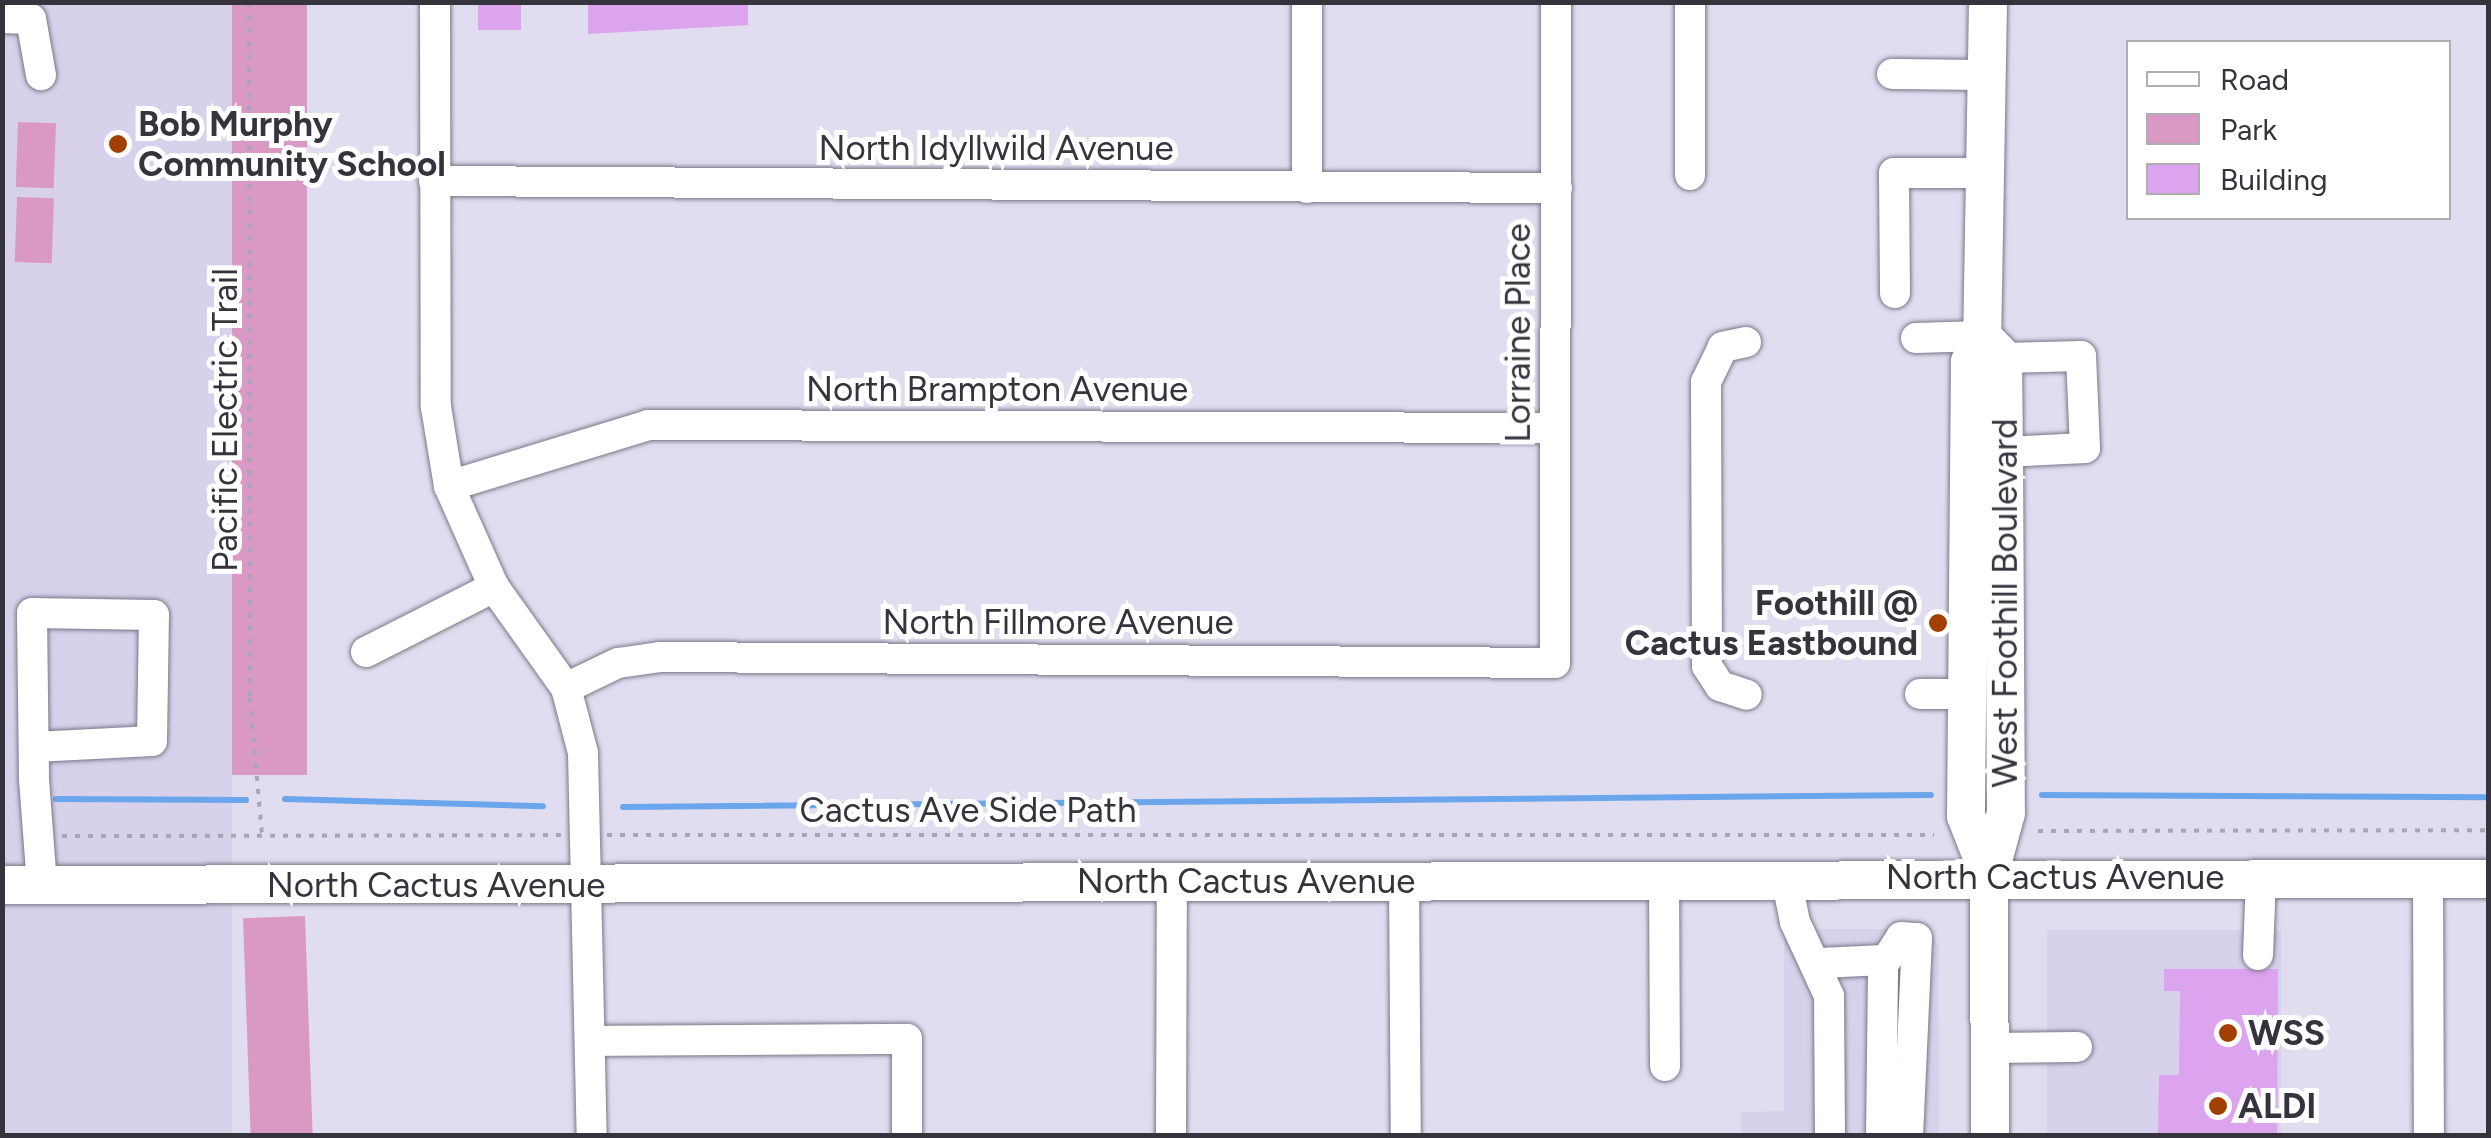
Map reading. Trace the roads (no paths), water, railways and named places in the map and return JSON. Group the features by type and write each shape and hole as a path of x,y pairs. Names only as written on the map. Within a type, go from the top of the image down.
{"main road":[{"name":"West Foothill Boulevard","path":"1988,2 1986,173 1992,347 2004,452 2006,812 1990,875 1990,1136"},
{"name":"West Foothill Boulevard","path":"1990,875 1966,816 1970,362 1992,347"},
{"name":"North Cactus Avenue","path":"2,885 1990,875 2488,879"}],"street":[{"path":"435,2 436,407 449,486 494,587 566,688 583,753 593,1040 592,1136"},
{"path":"1307,2 1307,188"},
{"name":"Lorraine Place","path":"1555,663 1556,2"},
{"path":"1690,2 1690,175"},
{"path":"2,18 31,20 41,74"},
{"path":"1892,74 1988,74"},
{"path":"1895,293 1894,174 1986,173"},
{"name":"North Idyllwild Avenue","path":"434,181 1557,188"},
{"path":"1916,338 2081,356 2085,448 2004,452"},
{"path":"1746,342 1723,348 1708,369 1706,420 1707,666 1720,686 1746,695"},
{"name":"North Brampton Avenue","path":"449,486 648,425 1555,428"},
{"path":"366,652 494,587"},
{"path":"34,747 152,741 154,615 32,613 34,747 42,885"},
{"name":"North Fillmore Avenue","path":"566,688 618,663 660,657 1555,663"},
{"path":"1920,694 1967,694"},
{"path":"1786,877 1795,922 1817,959 1829,996 1830,1136"},
{"path":"1664,878 1664,1066"},
{"path":"2258,955 2261,878"},
{"path":"2428,878 2430,1136"},
{"path":"1404,880 1406,1136"},
{"path":"1171,1136 1172,882"},
{"path":"1882,1136 1884,960 1901,937 1918,938 1908,1136"},
{"path":"1817,959 1884,960"},
{"path":"593,1040 907,1040 907,1136"},
{"path":"1990,1048 2077,1047"}],"waterway":[{"path":"623,807 1931,795"},
{"path":"2042,795 2488,797"},
{"path":"56,799 246,800"},
{"path":"285,799 543,806"}],"place":[{"name":"Bob Murphy Community School","path":"118,144"},
{"name":"Foothill @ Cactus Eastbound","path":"1938,623"},
{"name":"WSS","path":"2228,1033"},
{"name":"ALDI","path":"2218,1106"}]}
